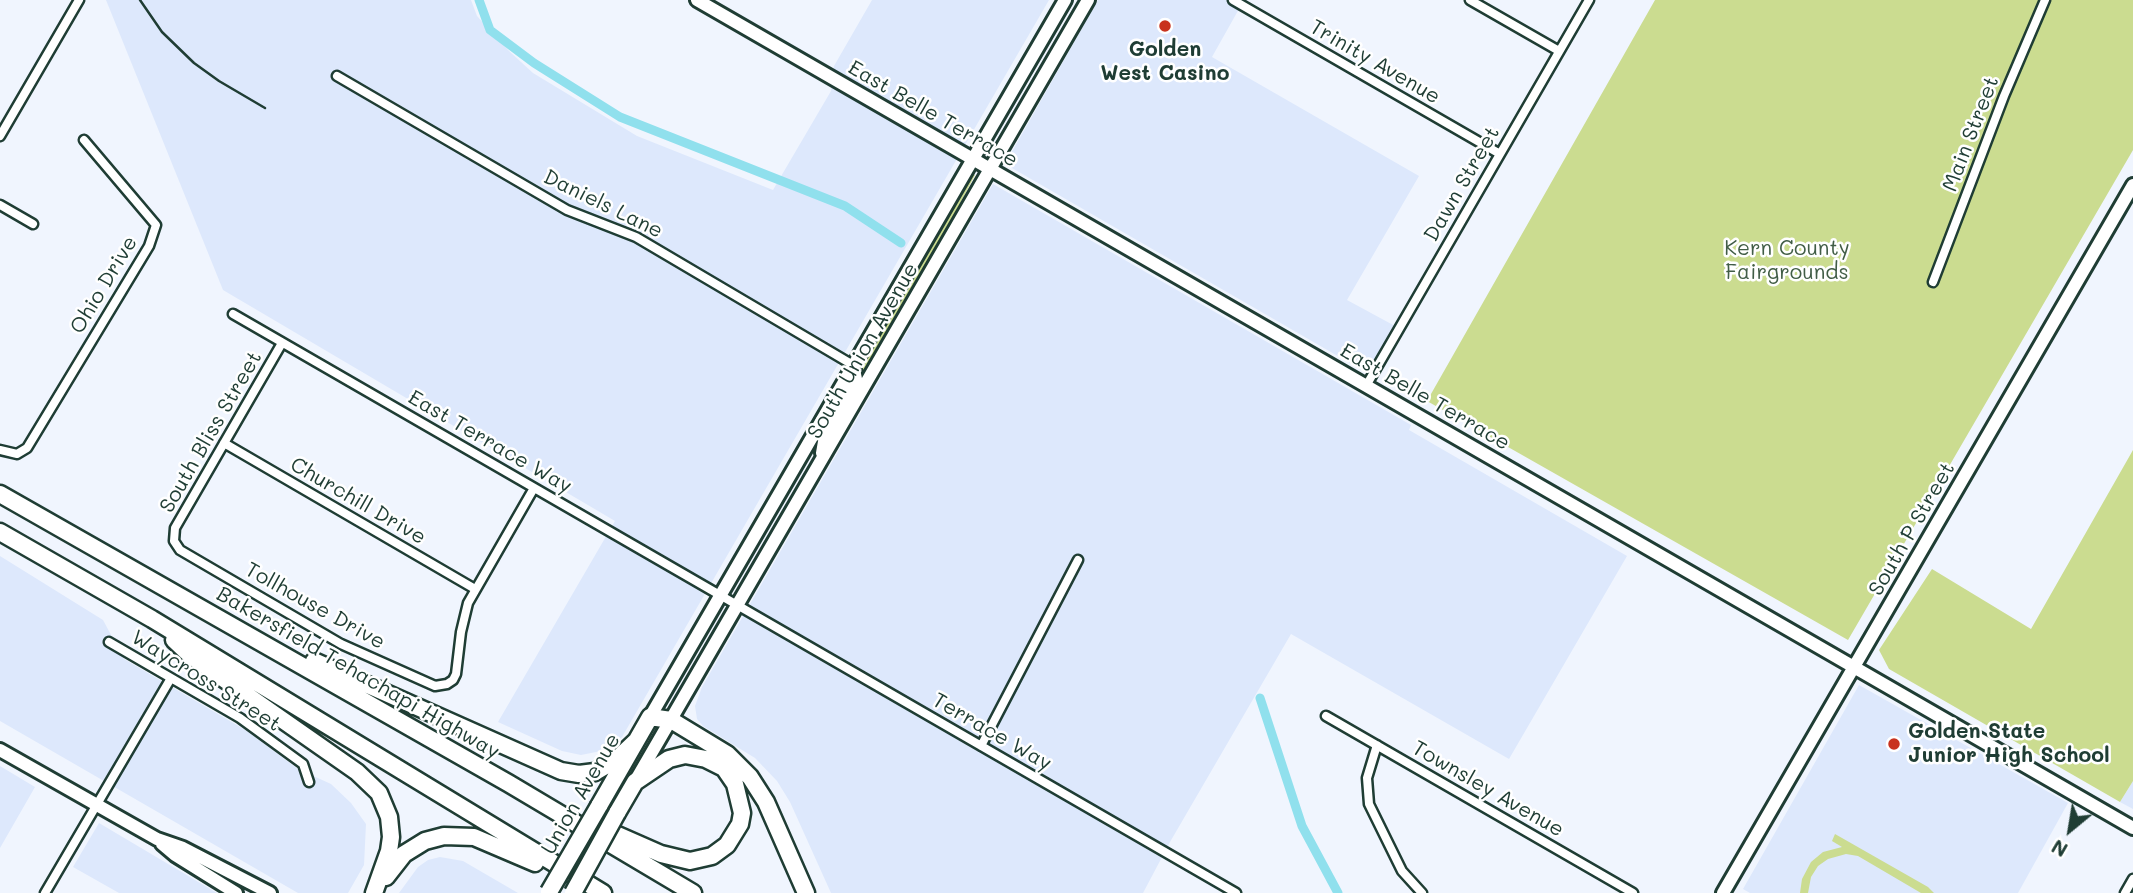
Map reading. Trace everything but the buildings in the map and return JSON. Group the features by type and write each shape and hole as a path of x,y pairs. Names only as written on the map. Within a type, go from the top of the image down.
{"highway":[{"name":"Bakersfield Tehachapi Highway","path":"0,494 508,783 693,893"},
{"path":"0,532 152,619 603,893"},
{"path":"182,598 354,681 561,771 579,774 595,772 617,759 637,740"},
{"path":"152,619 191,656 357,772 379,793 390,817 391,837 389,851 374,893"},
{"path":"650,717 671,720 727,754 750,777 766,803 806,893"},
{"name":"Union Avenue","path":"549,892 650,717"},
{"path":"508,783 623,838 674,859 690,861 712,856 727,845 740,824 742,804 735,784 724,768 706,758 676,756 635,782"},
{"name":"Union Avenue","path":"573,893 635,782"},
{"path":"374,893 394,865 413,847 433,838 459,835 474,837 517,854 595,893"}],"street":[{"path":"0,136 79,0"},
{"name":"East Belle Terrace","path":"697,0 2133,828"},
{"name":"South Union Avenue","path":"671,720 729,601 853,365 1065,0"},
{"name":"South Union Avenue","path":"650,717 822,460 1088,0"},
{"name":"Trinity Avenue","path":"1233,0 1500,154"},
{"path":"1470,0 1559,51"},
{"name":"Dawn Street","path":"1366,386 1589,0"},
{"name":"Main Street","path":"1933,282 2004,96 2045,0"},
{"name":"Daniels Lane","path":"337,76 568,210 636,237 853,365"},
{"name":"Ohio Drive","path":"0,450 18,454 27,448 149,246 156,225 84,140"},
{"name":"South P Street","path":"1723,893 2133,185"},
{"path":"0,205 33,224"},
{"name":"East Terrace Way","path":"233,314 729,601"},
{"name":"South Bliss Street","path":"174,541 175,528 282,343"},
{"path":"822,460 825,436 856,379 853,365"},
{"name":"Churchill Drive","path":"224,443 475,589"},
{"path":"475,589 534,488"},
{"name":"Tollhouse Drive","path":"174,541 180,550 341,644 435,686 447,684 456,674 464,616 475,589"},
{"path":"981,746 1078,560"},
{"name":"Terrace Way","path":"729,601 1236,893"},
{"name":"Waycross Street","path":"109,642 240,718 303,764 309,782"},
{"path":"45,893 171,678"},
{"name":"Townsley Avenue","path":"1326,716 1633,893"},
{"name":"Union Avenue","path":"635,782 671,720"},
{"path":"1377,745 1367,778 1369,804 1402,871 1422,893"},
{"path":"0,750 157,839 183,848 270,893"},
{"path":"157,839 174,855 236,893"},
{"path":"2125,893 2133,879"}],"shaded area":[{"path":"106,0 471,0 477,16 533,73 637,136 773,190 831,91 834,66 872,0 1049,0 622,737 601,751 581,755 562,751 498,722 615,521 223,290"},
{"path":"1098,0 1244,0 1212,57 1419,176 1347,300 1395,326 1370,367 1362,370 1005,164"},
{"path":"993,184 1411,425 1409,430 1627,556 1509,759 1291,634 1143,893 831,893 790,802 777,781 755,758 703,726 697,719 695,706 702,687"},
{"path":"0,556 103,620 124,659 247,731 298,769 331,784 351,803 366,824 364,865 348,893 298,893 0,721"},
{"name":"Golden State Junior High School","path":"1859,685 2068,803 2018,893 1750,893 1743,889"},
{"path":"0,766 35,787 0,848"},
{"path":"2133,781 2133,809 2120,802"},
{"path":"99,823 217,893 119,893 73,867"},
{"path":"440,857 463,861 518,893 399,893 418,867 428,860"}],"green space":[{"name":"Kern County Fairgrounds","path":"1655,0 2133,0 2133,150 1848,640 1427,401"},
{"path":"973,174 975,175 926,268 855,389 862,374 862,364"},
{"path":"2133,450 2133,781 2120,802 1889,669 1879,650 1932,569 2031,629"},
{"path":"1835,834 1934,893 1921,893 1858,856 1846,854 1828,859 1818,866 1811,877 1808,893 1800,893 1802,879 1811,862 1823,852 1842,847 1832,841"}],"waterway":[{"path":"479,0 490,30 534,63 620,117 845,206 901,243"},
{"path":"1260,698 1302,826 1338,893"}],"railway":[{"path":"140,0 162,32 194,63 265,108"}],"place":[{"name":"Golden West Casino","path":"1165,26"},
{"name":"Golden State Junior High School","path":"1894,744"}]}
